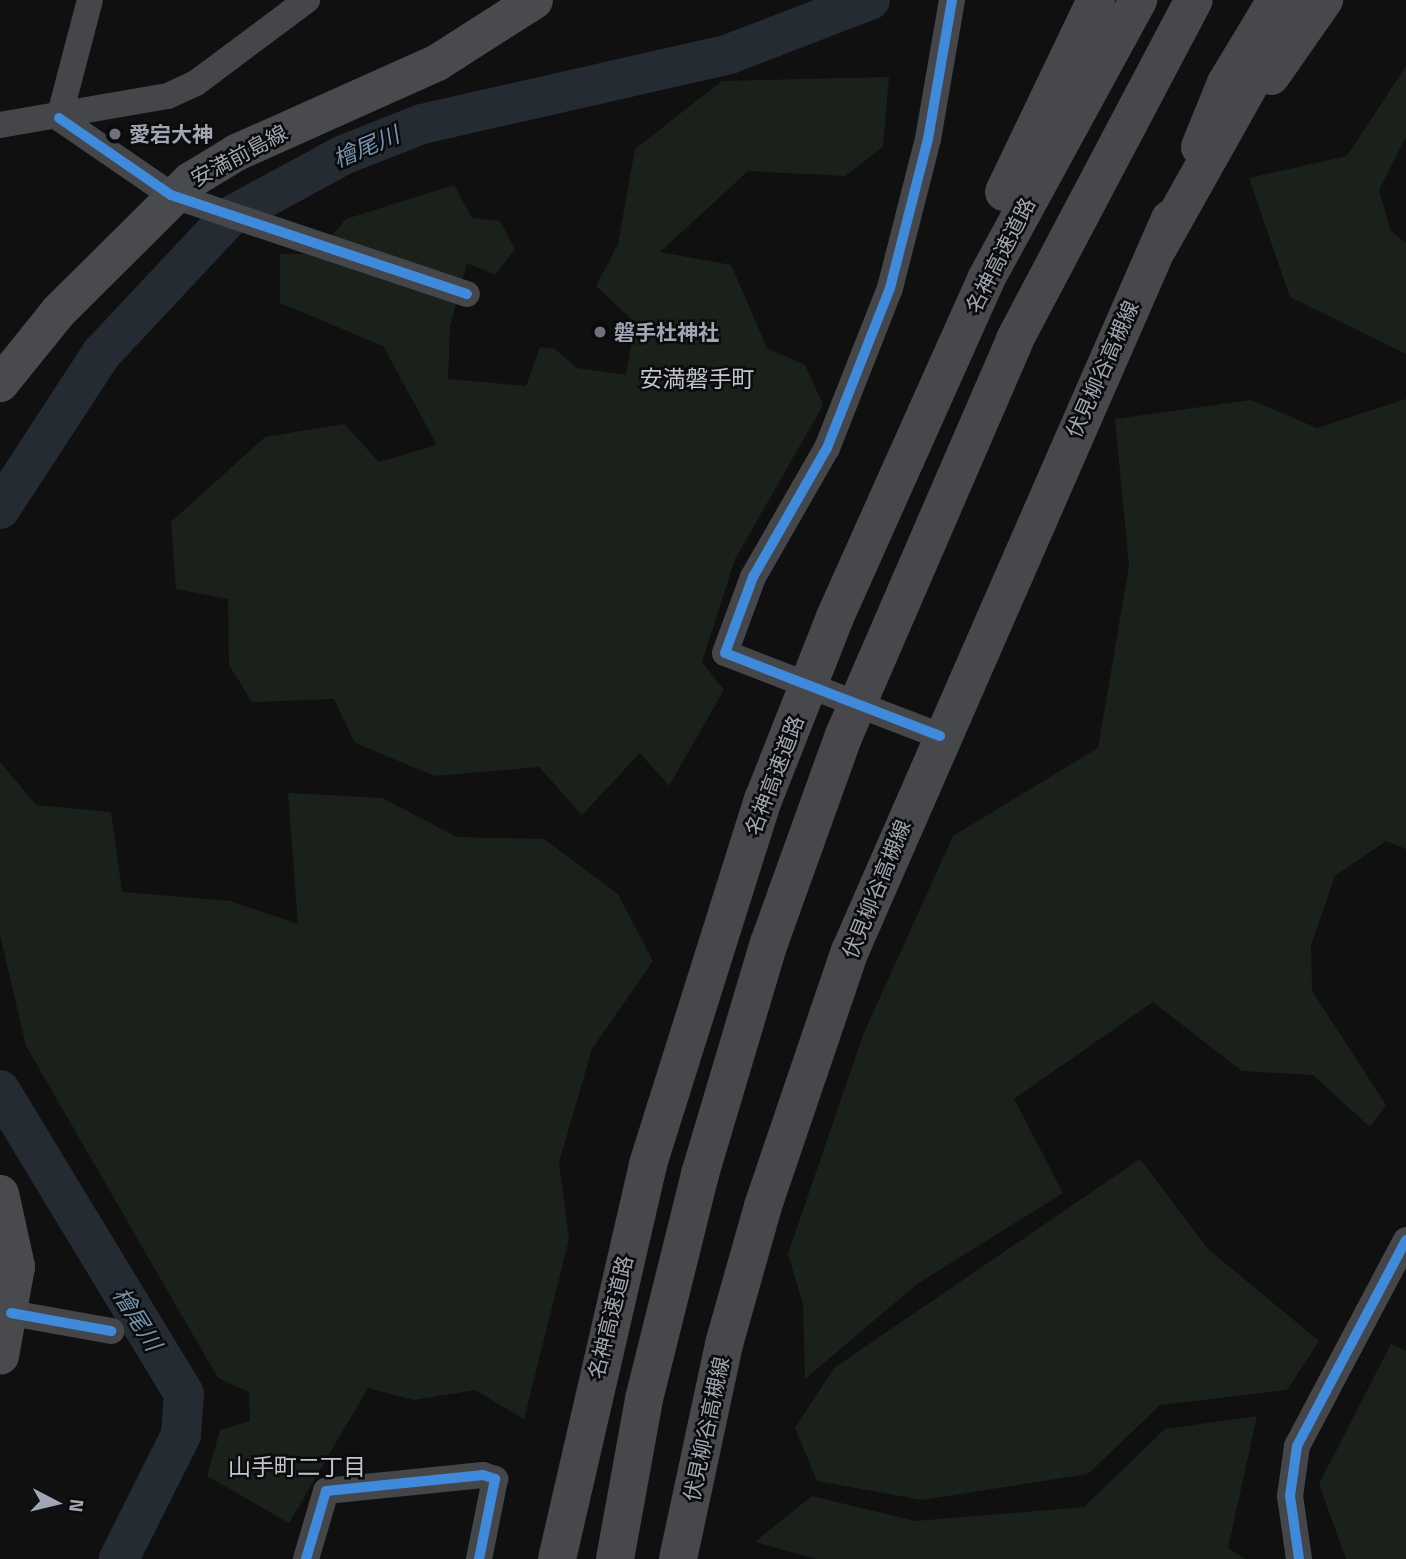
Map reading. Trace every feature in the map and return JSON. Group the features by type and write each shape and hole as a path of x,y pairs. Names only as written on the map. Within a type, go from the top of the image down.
{"highway":[{"path":"542,1559 582,1349 631,1158 746,795 890,437 1096,0"},
{"name":"名神高速道路","path":"557,1559 648,1164 763,800 840,604 980,292 1138,0"},
{"path":"615,1559 644,1399 701,1174 769,943 844,735 1015,339 1194,0"},
{"path":"1158,248 1297,0"}],"main road":[{"name":"安満前島線","path":"0,383 58,311 236,152 437,62 534,0"},
{"name":"伏見柳谷高槻線","path":"678,1559 724,1344 763,1206 850,951 930,732 1158,248 1226,83 1276,0"},
{"name":"伏見柳谷高槻線","path":"1158,248 1324,0"},
{"path":"0,1193 15,1242 11,1313 0,1356"}],"street":[{"path":"59,118 90,0"},
{"path":"0,125 125,107 196,83 307,0"},
{"path":"930,732 725,653 753,577 827,448 894,277 928,139 952,0"},
{"path":"59,118 181,199 467,294"},
{"path":"1299,1559 1290,1496 1297,1446 1406,1240"},
{"path":"11,1313 111,1331"},
{"path":"306,1559 326,1491 483,1475 495,1479 479,1559"}],"shaded area":[{"path":"1406,66 1406,137 1379,190 1391,231 1406,243 1406,354 1290,297 1249,178 1347,156"},
{"path":"889,77 883,147 845,176 748,171 660,252 731,265 767,348 805,365 823,405 735,559 702,662 724,690 669,786 640,753 582,815 539,767 435,776 355,743 334,699 252,702 229,665 228,599 176,589 171,522 265,437 344,424 379,462 437,445 383,346 280,303 280,254 316,254 346,219 454,185 472,218 500,221 515,249 495,275 467,263 450,327 448,379 526,386 540,347 555,349 577,368 626,375 635,323 596,286 618,244 635,149 722,81"},
{"path":"1406,399 1406,849 1386,841 1335,876 1311,945 1312,991 1386,1105 1370,1127 1313,1075 1242,1071 1153,1002 1014,1099 1063,1193 917,1284 805,1379 803,1304 788,1254 863,1035 953,836 1098,748 1129,566 1115,419 1251,400 1317,428"},
{"path":"0,762 36,805 111,812 122,892 230,901 298,924 288,793 382,798 457,837 544,839 618,894 653,961 592,1049 559,1162 569,1239 524,1419 475,1390 414,1400 368,1388 289,1523 207,1476 220,1430 250,1421 249,1392 218,1378 26,1046 0,935"},
{"path":"1140,1159 1208,1249 1319,1341 1287,1390 1160,1405 1088,1474 922,1500 817,1481 795,1428 834,1368"},
{"path":"1391,1344 1406,1351 1406,1559 1346,1559 1319,1484"},
{"path":"1257,1416 1228,1548 1245,1559 816,1559 755,1542 812,1496 915,1521 1084,1507 1165,1429"}],"waterway":[{"name":"檜尾川","path":"0,509 101,354 229,217 343,155 422,124 729,54 870,0"},
{"name":"檜尾川","path":"0,1090 184,1394 181,1435 119,1559"}],"cycle path":[{"path":"940,736 725,653 753,577 827,448 890,288 928,139 952,0"},
{"path":"59,118 171,195 467,294"},
{"path":"1299,1559 1290,1496 1297,1446 1406,1240"},
{"path":"11,1313 111,1331"},
{"path":"306,1559 326,1491 483,1475 495,1479 479,1559"}],"place":[{"name":"愛宕大神","path":"115,134"},
{"name":"磐手杜神社","path":"600,332"}],"district":[{"name":"安満磐手町","path":"697,379"},
{"name":"山手町二丁目","path":"297,1467"}]}
